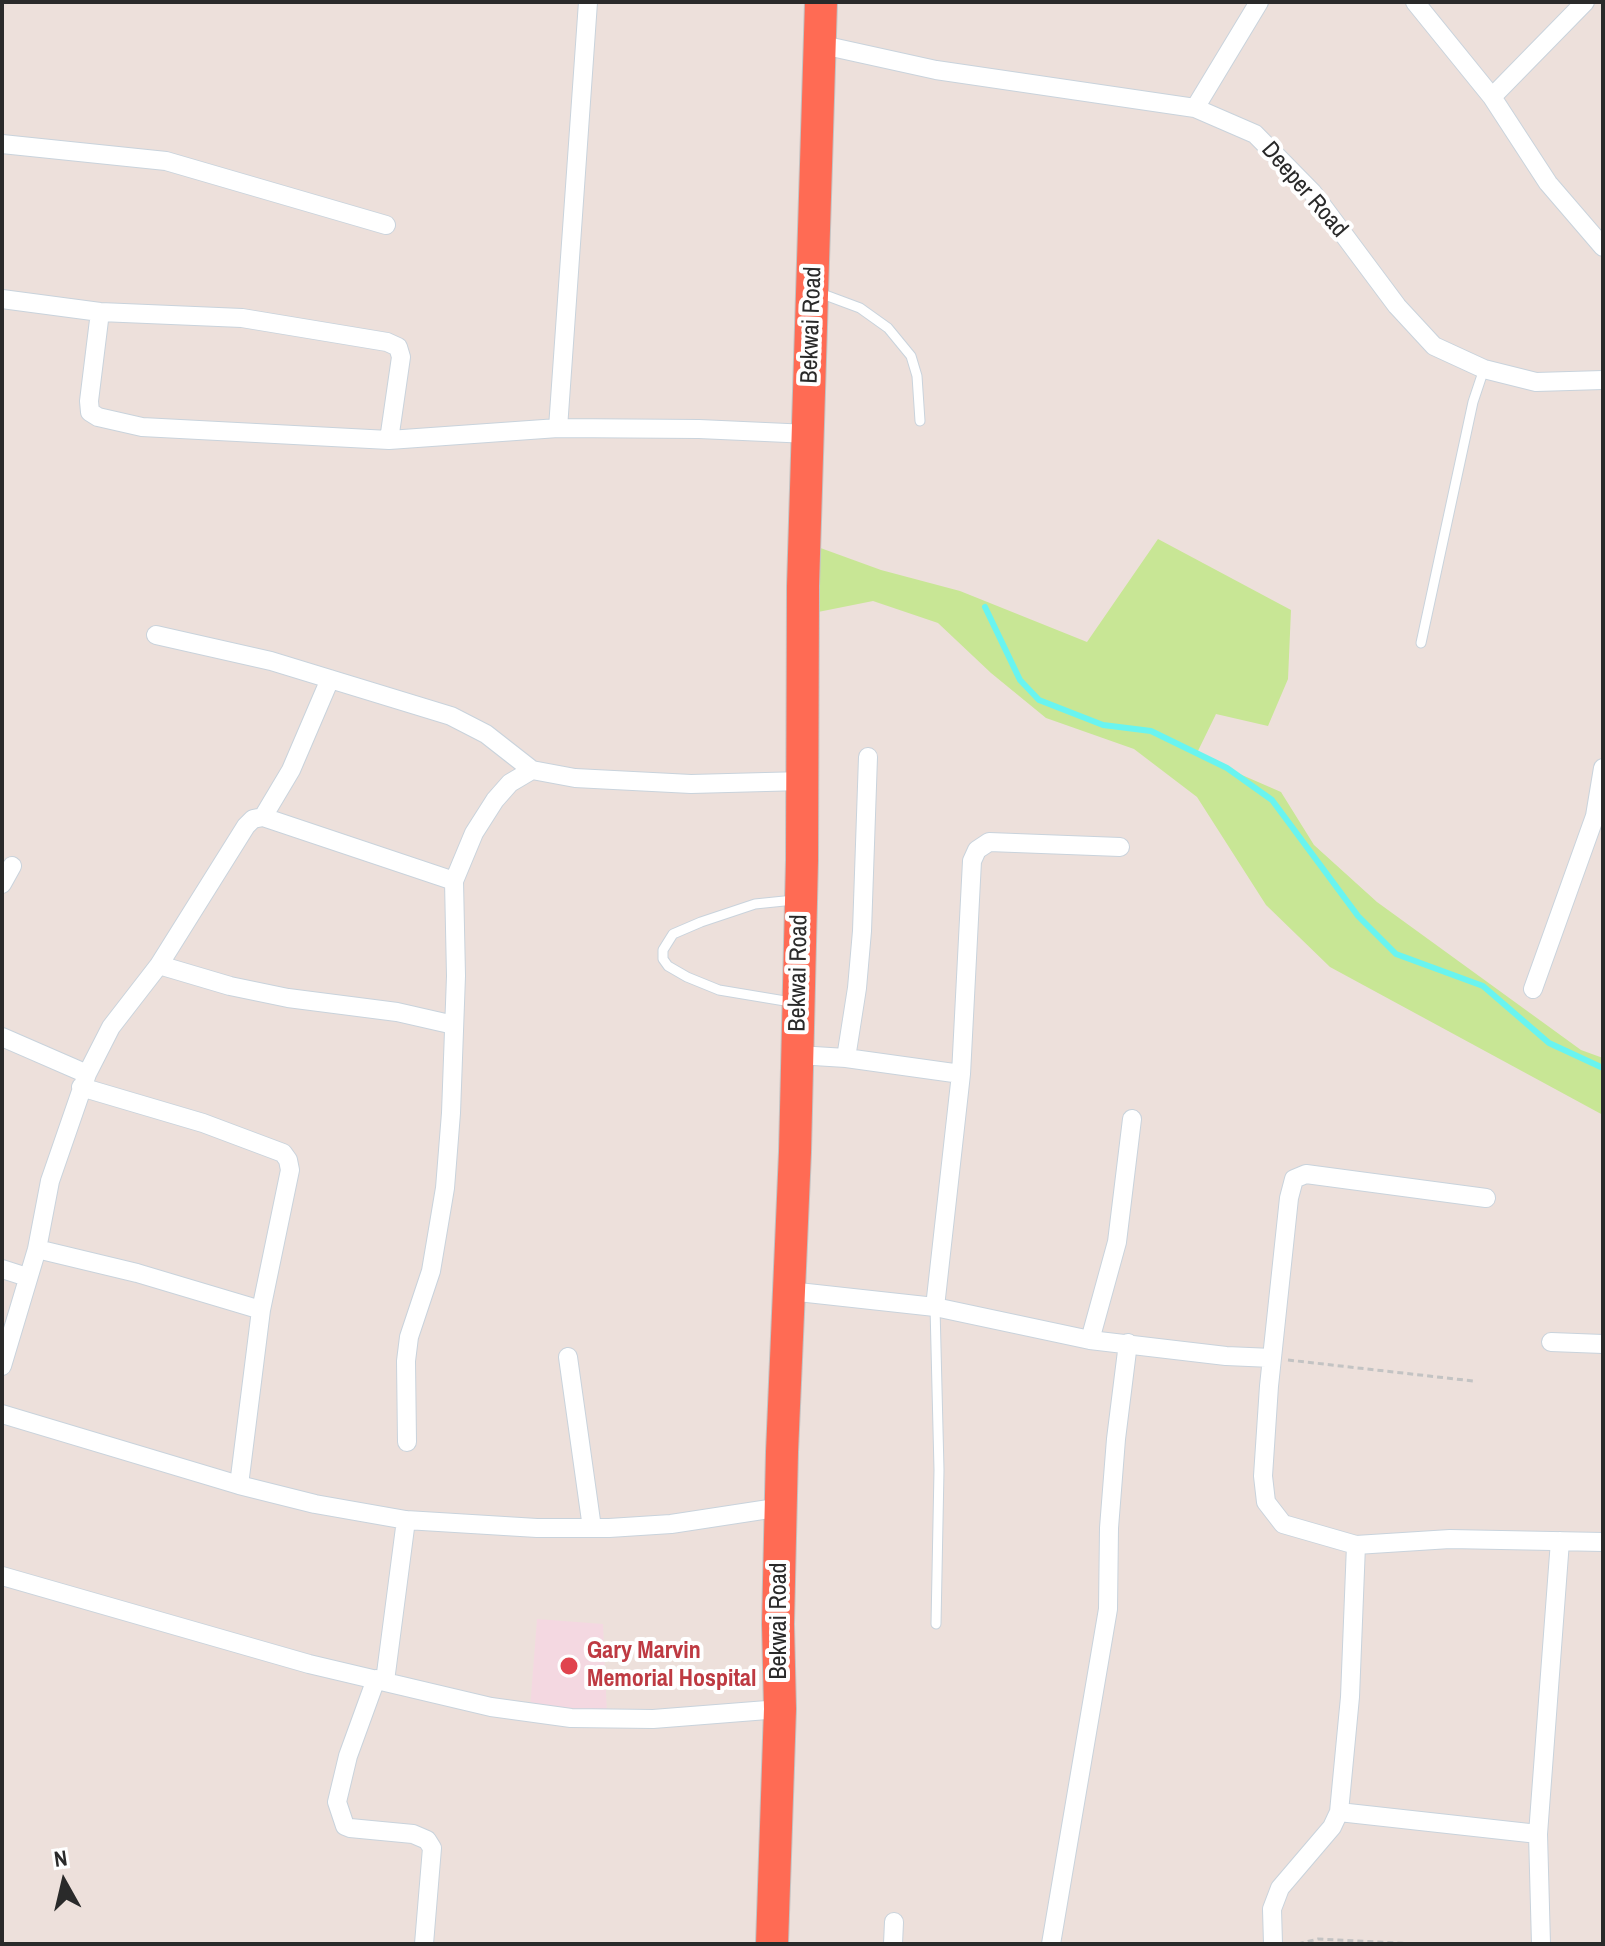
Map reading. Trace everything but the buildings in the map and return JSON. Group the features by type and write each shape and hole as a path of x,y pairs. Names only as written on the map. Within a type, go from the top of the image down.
{"highway":[{"name":"Bekwai Road","path":"772,1944 780,1709 778,1624 798,1055 803,586 821,2"}],"street":[{"path":"558,428 588,2"},
{"path":"1195,108 1259,2"},
{"path":"1415,2 1492,97 1548,183 1603,247"},
{"path":"1492,97 1585,2"},
{"name":"Deeper Road","path":"818,44 936,70 1195,108 1255,134 1312,192 1397,306 1434,346 1484,369 1536,382 1603,380"},
{"path":"2,144 166,161 386,225"},
{"path":"2,299 100,312 242,318 387,342 398,347 401,357 389,440"},
{"path":"100,312 90,412 98,417 142,427 389,440 558,428 809,434"},
{"path":"156,635 271,661 451,716 486,734 532,770 575,778 691,784 803,781"},
{"path":"263,817 291,770 330,679"},
{"path":"846,1058 862,931 868,757"},
{"path":"1533,989 1599,818 1603,768"},
{"path":"407,1442 406,1361 409,1337 431,1271 445,1188 454,1025 454,881 474,833 495,800 510,783 532,770"},
{"path":"2,1366 37,1249 50,1181 84,1080 111,1027 159,965 246,826 253,819 263,817 454,881"},
{"path":"935,1307 961,1074 972,861 977,850 989,842 1120,847"},
{"path":"2,884 12,866"},
{"path":"159,965 230,986 288,998 397,1012 454,1025"},
{"path":"2,1037 84,1080 283,1153 290,1170 261,1310 239,1485"},
{"path":"798,1055 846,1058 961,1074"},
{"path":"1090,1340 1117,1242 1132,1119"},
{"path":"1486,1198 1306,1174 1294,1179 1289,1198 1272,1358 1263,1476 1266,1502 1283,1524 1356,1545 1450,1539 1603,1542"},
{"path":"37,1249 137,1273 261,1310"},
{"path":"2,1269 27,1277"},
{"path":"789,1291 935,1307 1090,1340 1226,1356 1272,1358"},
{"path":"1551,1342 1603,1344"},
{"path":"1051,1944 1108,1609 1109,1528 1128,1343"},
{"path":"568,1357 592,1528"},
{"path":"2,1414 239,1485 315,1504 406,1520 592,1528 671,1524 782,1507"},
{"path":"406,1520 380,1680 348,1756 337,1802 345,1826 413,1834 427,1840 432,1848 424,1944"},
{"path":"1541,1944 1538,1834 1560,1541"},
{"path":"1273,1944 1272,1909 1280,1888 1332,1827 1339,1812 1350,1697 1356,1545"},
{"path":"2,1576 309,1664 491,1707 571,1718 653,1719 780,1709"},
{"path":"1339,1812 1538,1834"},
{"path":"893,1944 894,1922"}],"lane":[{"path":"814,291 860,308 888,328 911,356 917,376 920,421"},
{"path":"1421,643 1473,402 1484,369"},
{"path":"799,1003 719,990 703,984 668,966 663,959 663,950 673,934 701,922 755,904 801,900"},
{"path":"935,1307 939,1470 936,1624"}],"path":[{"path":"1272,1358 1473,1381"},
{"path":"1298,1944 1318,1939 1416,1944"}],"shaded area":[{"name":"Gary Marvin Memorial Hospital","path":"537,1619 603,1624 607,1714 530,1708"}],"green space":[{"path":"1158,539 1291,610 1288,679 1268,726 1216,714 1196,755 1281,792 1314,845 1377,902 1581,1050 1603,1058 1603,1115 1330,967 1266,905 1197,797 1134,749 1046,718 991,673 938,623 873,601 813,613 815,546 881,570 960,591 1087,642"}],"waterway":[{"path":"985,607 1020,680 1039,700 1103,725 1151,731 1227,768 1272,800 1358,916 1396,954 1483,986 1549,1043 1603,1068"}],"place":[{"name":"Gary Marvin Memorial Hospital","path":"569,1666"}]}
